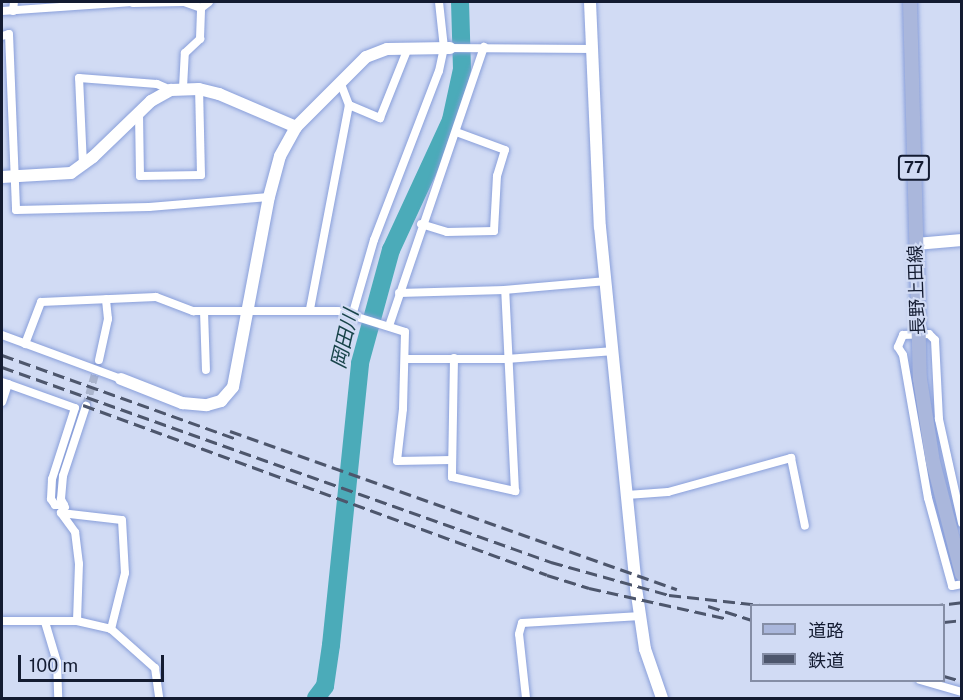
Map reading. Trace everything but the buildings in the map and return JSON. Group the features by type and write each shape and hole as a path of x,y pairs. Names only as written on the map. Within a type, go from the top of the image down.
{"main road":[{"name":"長野上田線","path":"910,2 918,334 928,434 962,574"}],"street":[{"path":"2,11 13,6 133,2 184,2 201,8"},
{"path":"201,8 209,2"},
{"path":"353,317 374,240 447,48 439,2"},
{"path":"590,2 596,182 627,495 645,649 662,699"},
{"path":"2,177 71,173 83,165 139,114 177,89 185,53 200,39 201,8"},
{"path":"2,36 9,34 16,210 149,207 269,196"},
{"path":"387,326 421,224 456,132 479,47"},
{"path":"349,105 380,118 408,48"},
{"path":"2,335 183,403 207,405 221,401 233,387 269,196 280,156 296,127 366,57 408,48 590,49"},
{"path":"83,165 79,78 157,84 177,89 199,89 246,104 296,127"},
{"path":"310,309 349,105 341,84"},
{"path":"139,114 140,176 201,175 199,89"},
{"path":"421,224 447,232 494,231 497,176 505,150 456,132"},
{"path":"915,244 962,240"},
{"path":"399,293 505,290 606,281"},
{"path":"454,358 452,477 515,491 505,290"},
{"path":"25,344 41,302 156,297 193,311 310,309 387,326 405,332 397,461 452,460"},
{"path":"99,360 108,319 106,299"},
{"path":"204,311 206,370"},
{"path":"962,523 939,419 935,340 929,334 902,336 898,347 903,355 920,463 952,586 962,585"},
{"path":"405,359 507,359 614,351"},
{"path":"2,402 4,383 75,408 52,479 51,499 55,505 64,505"},
{"path":"68,516 61,499 63,476 86,406"},
{"path":"627,495 668,492 791,458 805,526"},
{"path":"77,621 79,564 75,532 61,513 68,516 122,520 125,573 111,629"},
{"path":"526,699 519,633 522,623 641,616"},
{"path":"2,621 77,621 111,629 155,668 159,699"},
{"path":"45,622 57,662 58,699"},
{"path":"924,682 962,692"}],"waterway":[{"name":"岡田川","path":"316,698 325,686 331,645 360,363 391,250 451,120 462,69 460,2"}],"tunnel":[{"path":"86,406 99,360"}],"railway":[{"path":"2,355 236,439"},
{"path":"2,367 551,562 669,595 751,604"},
{"path":"83,405 547,575 589,588 729,619"},
{"path":"230,431 677,589"},
{"path":"945,604 962,602"},
{"path":"708,606 750,619"},
{"path":"945,622 962,620"},
{"path":"945,676 962,681"}]}
